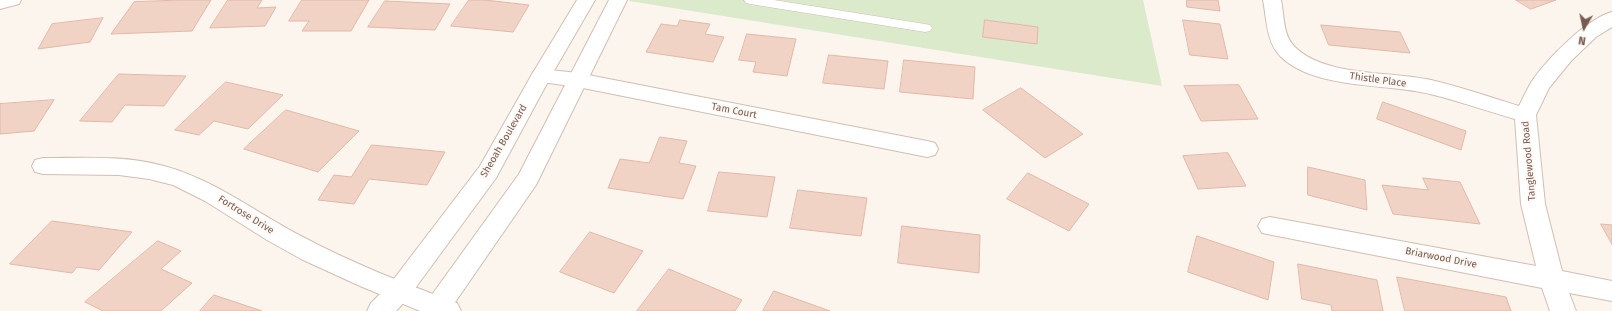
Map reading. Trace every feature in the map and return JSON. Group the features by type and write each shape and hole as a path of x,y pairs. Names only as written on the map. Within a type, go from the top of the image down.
{"street":[{"path":"0,4 12,0"},
{"name":"Sheoah Boulevard","path":"380,311 399,291 488,172 541,76 586,0"},
{"path":"441,310 528,179 618,0"},
{"name":"Thistle Place","path":"1272,0 1280,41 1289,53 1310,67 1325,72 1430,87 1525,115"},
{"name":"Tanglewood Road","path":"1564,311 1552,280 1533,204 1525,115 1540,85 1564,56 1589,33 1612,18"},
{"name":"Tam Court","path":"541,76 578,80 927,149"},
{"name":"Fortrose Drive","path":"43,166 116,167 163,174 205,190 288,241 331,264 399,291 441,310"},
{"name":"Briarwood Drive","path":"1270,226 1612,291"}],"lane":[{"path":"750,0 925,28"}],"green space":[{"path":"1143,0 1162,86 629,1"}],"building":[{"path":"211,0 192,31 111,34 134,2"},
{"path":"228,0 262,0 257,8 276,7 265,26 210,28"},
{"path":"302,0 369,0 351,31 302,31 309,21 289,21"},
{"path":"469,0 485,0 529,5 513,32 451,26"},
{"path":"1187,0 1218,0 1220,11 1187,7"},
{"path":"1516,0 1556,0 1531,9"},
{"path":"385,1 450,4 435,30 368,27"},
{"path":"103,18 90,42 38,49 52,24"},
{"path":"680,20 710,24 705,34 724,37 713,62 646,52 661,24 677,26"},
{"path":"985,20 1038,27 1037,44 983,37"},
{"path":"1183,20 1220,24 1228,59 1190,55"},
{"path":"1321,25 1400,32 1410,53 1329,45"},
{"path":"747,34 796,39 787,76 753,72 756,62 739,60"},
{"path":"829,55 888,61 884,89 823,83"},
{"path":"904,60 975,67 973,99 900,92"},
{"path":"119,74 186,76 164,106 125,105 112,122 80,121"},
{"path":"226,82 283,95 248,129 214,121 199,135 175,130"},
{"path":"1239,85 1258,119 1201,121 1184,86"},
{"path":"1021,88 1083,134 1045,158 983,110"},
{"path":"54,100 34,131 0,134 0,104"},
{"path":"1383,102 1466,131 1461,150 1377,119"},
{"path":"286,110 359,131 318,172 244,149"},
{"path":"660,137 687,141 679,163 696,166 683,199 608,188 620,159 649,163"},
{"path":"372,145 445,152 427,185 369,179 354,204 318,200 334,175 351,177"},
{"path":"1228,153 1246,186 1198,189 1183,156"},
{"path":"1308,167 1365,180 1367,210 1308,195"},
{"path":"719,172 775,177 767,217 708,211"},
{"path":"1028,173 1089,204 1069,231 1007,199"},
{"path":"1423,178 1460,182 1480,224 1393,214 1382,185 1428,190"},
{"path":"798,190 867,198 861,236 790,228"},
{"path":"52,221 132,232 99,270 77,267 72,273 10,264"},
{"path":"1601,224 1612,225 1612,244"},
{"path":"902,226 980,235 979,273 898,263"},
{"path":"590,232 643,251 614,293 560,272"},
{"path":"1197,236 1274,262 1268,300 1188,272"},
{"path":"158,241 181,251 161,269 192,283 161,311 103,311 85,302"},
{"path":"1298,264 1377,280 1383,311 1332,311 1331,305 1302,299"},
{"path":"669,269 742,300 735,311 637,311"},
{"path":"1397,277 1506,297 1511,311 1405,311"},
{"path":"774,291 830,311 763,311"},
{"path":"214,295 262,311 200,311"}]}
